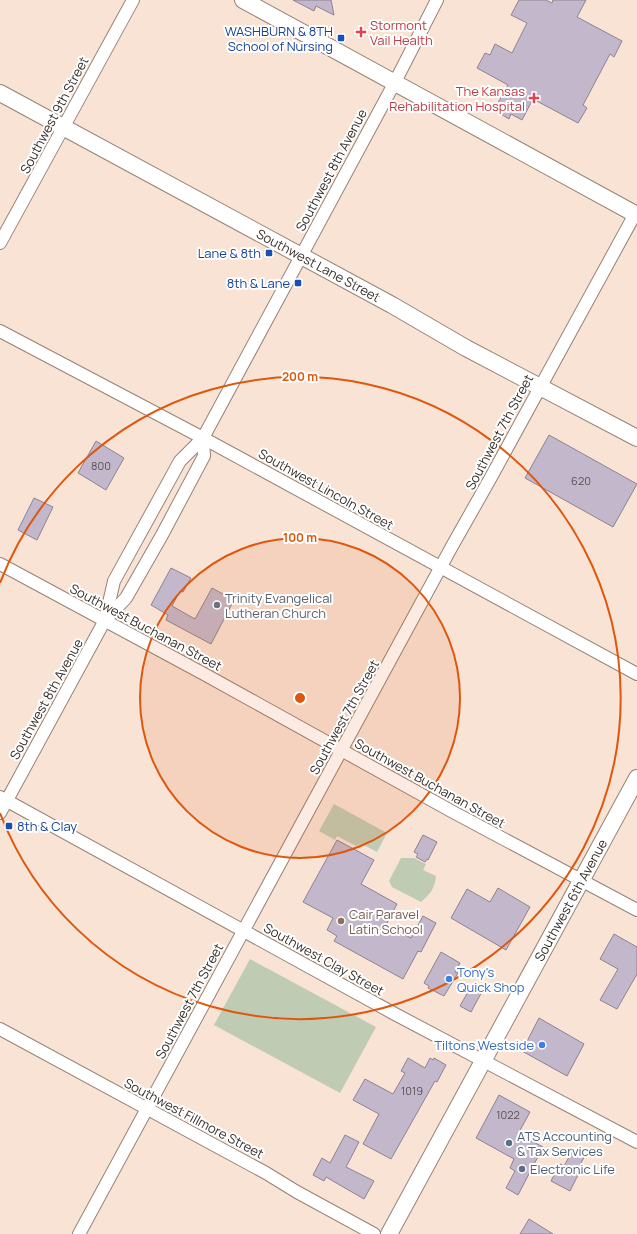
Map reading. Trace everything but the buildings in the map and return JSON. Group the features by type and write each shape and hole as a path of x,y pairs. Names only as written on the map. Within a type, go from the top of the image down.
{"main road":[{"path":"243,0 636,214"},
{"name":"Southwest Lane Street","path":"0,93 392,305 539,388 637,438"},
{"name":"Southwest 6th Avenue","path":"389,1234 637,778"}],"street":[{"name":"Southwest 9th Street","path":"0,243 133,0"},
{"name":"Southwest 8th Avenue","path":"105,620 114,581 180,461 203,438 395,82 437,0"},
{"name":"Southwest 7th Street","path":"79,1234 440,568 636,214"},
{"name":"Southwest Lincoln Street","path":"0,331 203,438 637,674"},
{"name":"Southwest 8th Avenue","path":"0,813 3,799 105,620 126,598 162,535 204,456 203,438"},
{"name":"Southwest Buchanan Street","path":"0,564 105,620 459,815 637,910"},
{"name":"Southwest Clay Street","path":"3,799 393,1013 637,1142"},
{"name":"Southwest Fillmore Street","path":"0,1029 266,1173 297,1192 374,1234"}],"green space":[{"path":"334,804 387,833 377,852 362,844 356,846 337,836 335,840 319,831"},
{"path":"401,858 414,858 426,864 423,870 436,876 432,891 421,902 392,887 389,881"},
{"path":"250,959 376,1027 340,1093 214,1025"}],"place":[{"name":"Stormont Vail Health","path":"361,32"},
{"name":"WASHBURN & 8TH School of Nursing","path":"341,38"},
{"name":"The Kansas Rehabilitation Hospital","path":"534,98"},
{"name":"Lane & 8th","path":"269,253"},
{"name":"8th & Lane","path":"298,283"},
{"name":"Trinity Evangelical Lutheran Church","path":"217,605"},
{"name":"8th & Clay","path":"9,826"},
{"name":"Cair Paravel Latin School","path":"341,921"},
{"name":"Tony's Quick Shop","path":"449,979"},
{"name":"Tiltons Westside","path":"542,1045"},
{"name":"ATS Accounting & Tax Services","path":"509,1143"},
{"name":"Electronic Life","path":"522,1169"}]}
